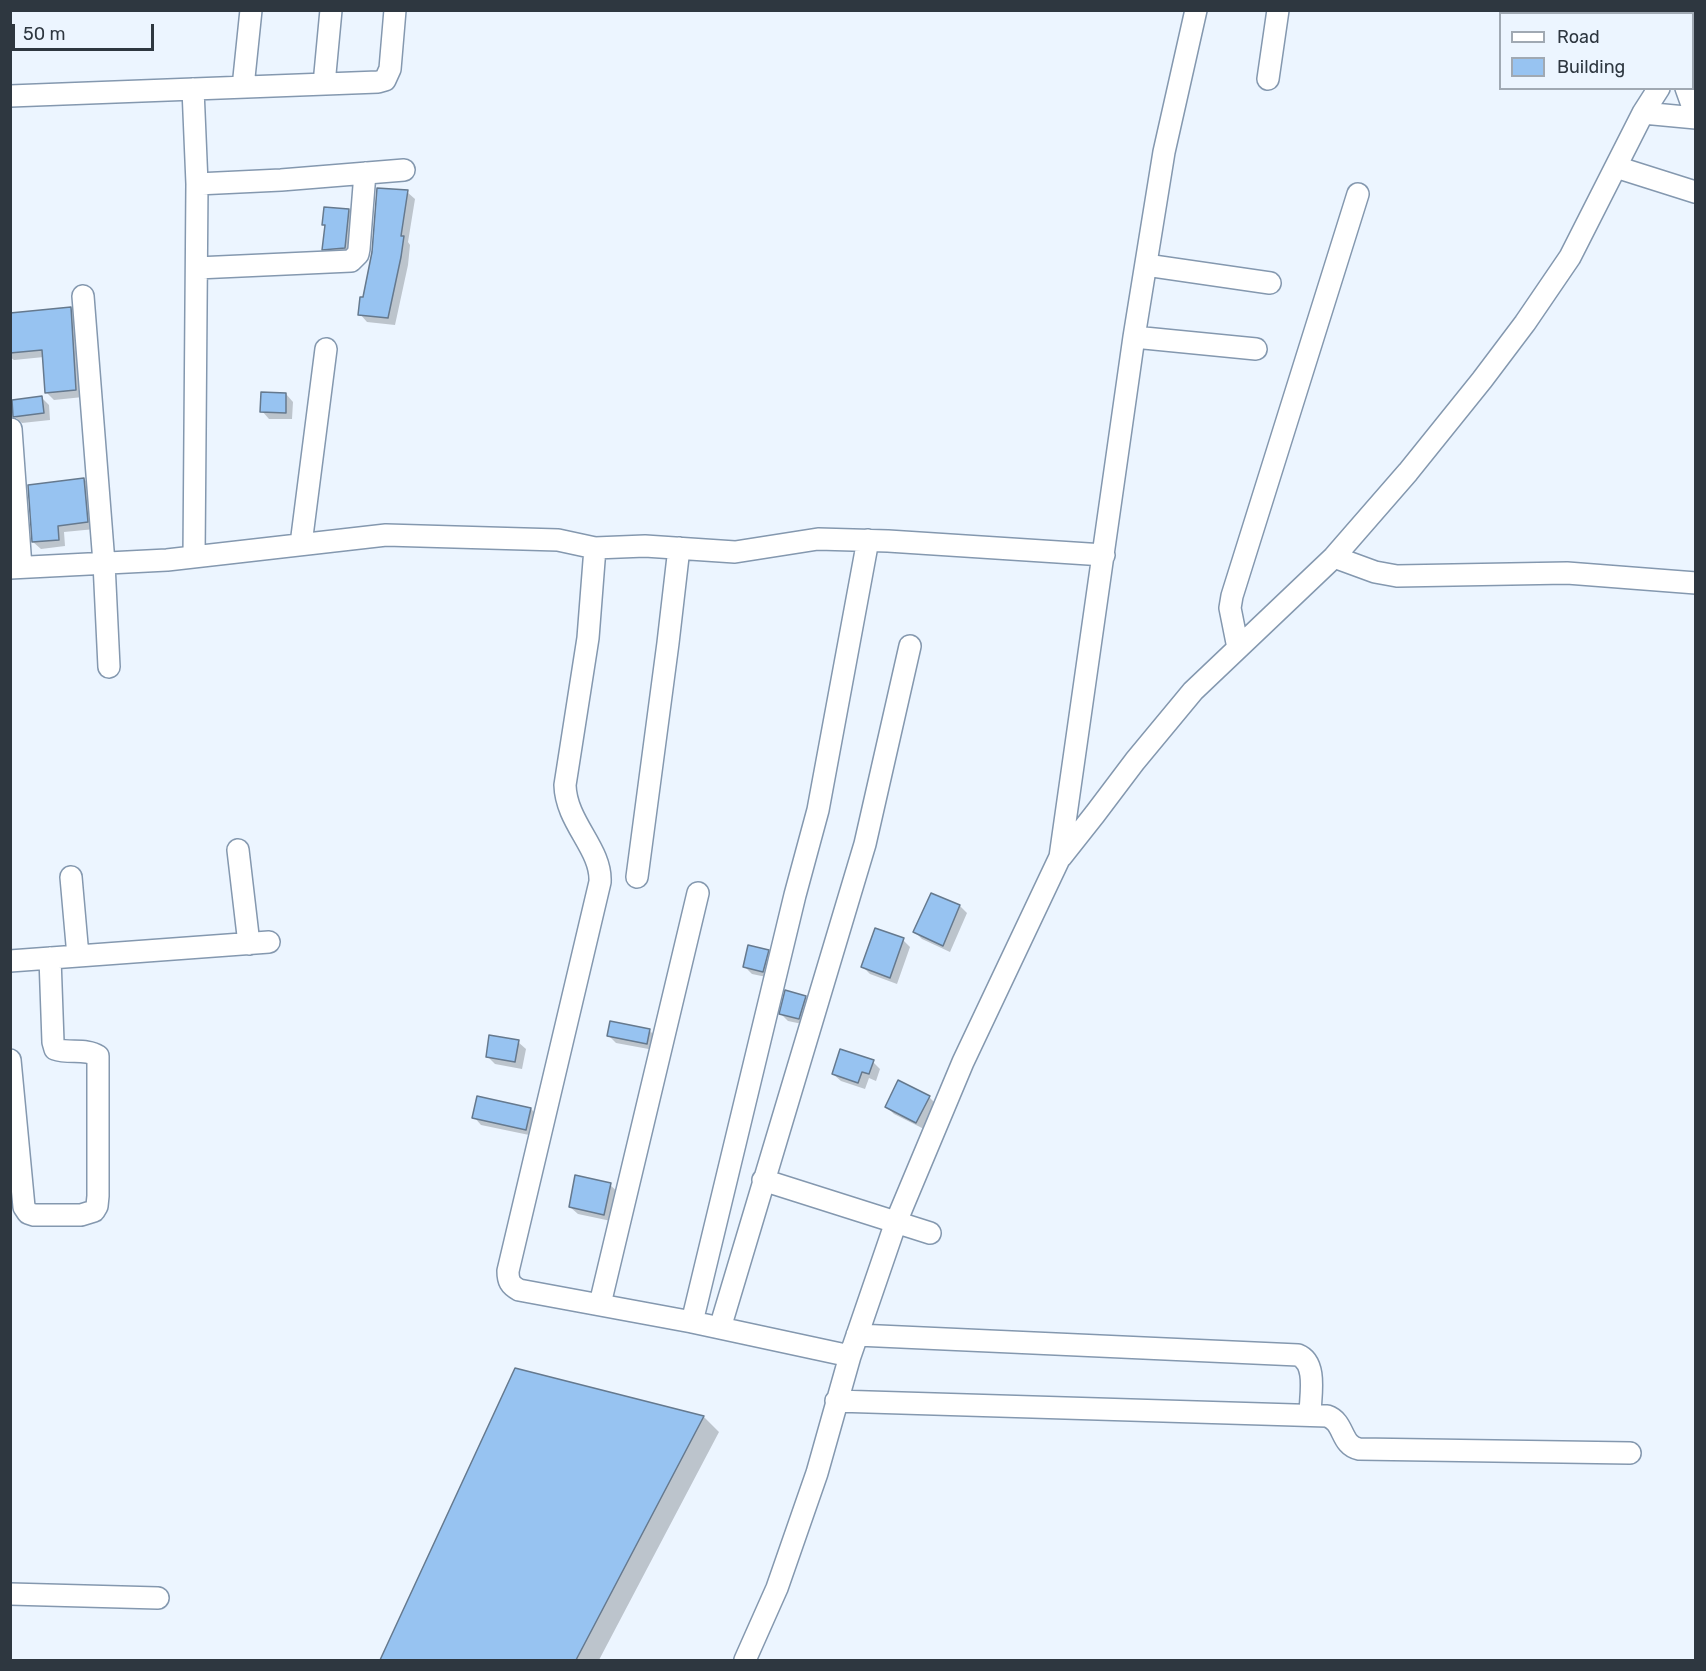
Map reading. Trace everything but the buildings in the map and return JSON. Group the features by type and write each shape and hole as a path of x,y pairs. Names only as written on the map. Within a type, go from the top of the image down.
{"street":[{"path":"243,87 251,10"},
{"path":"324,84 331,10"},
{"path":"10,96 378,82 385,80 388,76 395,10"},
{"path":"1060,857 1134,337 1164,152 1196,10"},
{"path":"1268,80 1278,10"},
{"path":"193,89 197,184 194,557"},
{"path":"745,1660 777,1588 817,1473 850,1356 896,1222 963,1062 1060,857 1193,691 1335,558 1408,472 1525,323 1570,257 1643,113 1658,90"},
{"path":"1643,113 1695,117 1687,90"},
{"path":"1616,166 1695,192"},
{"path":"197,184 404,170"},
{"path":"197,268 351,261 358,254 359,249 365,173"},
{"path":"1238,648 1230,608 1232,596 1358,194"},
{"path":"1146,265 1269,284"},
{"path":"83,296 104,563 109,667"},
{"path":"1134,337 1256,349"},
{"path":"301,544 326,349"},
{"path":"11,429 16,567 194,557 386,535 558,540 595,548 679,548 735,552 803,540 868,540 1104,555"},
{"path":"692,1322 795,895 818,810 868,540"},
{"path":"595,548 588,638 565,785 565,799 598,865 600,882 508,1277 512,1286 519,1290 692,1322 850,1356"},
{"path":"637,877 679,548"},
{"path":"1335,558 1375,572 1397,576 1556,573 1695,583"},
{"path":"720,1328 865,844 910,646"},
{"path":"10,961 259,943 238,850"},
{"path":"71,877 78,956"},
{"path":"600,1304 698,893"},
{"path":"10,1060 24,1207 28,1213 34,1215 81,1215 94,1211 98,1196 98,1056 93,1053 62,1052 55,1049 52,1042 50,958"},
{"path":"764,1180 930,1233"},
{"path":"857,1335 1298,1355 1305,1357 1311,1368 1310,1415"},
{"path":"836,1401 1310,1415 1333,1418 1340,1426 1347,1443 1359,1449 1630,1453"},
{"path":"10,1594 158,1598"}]}
